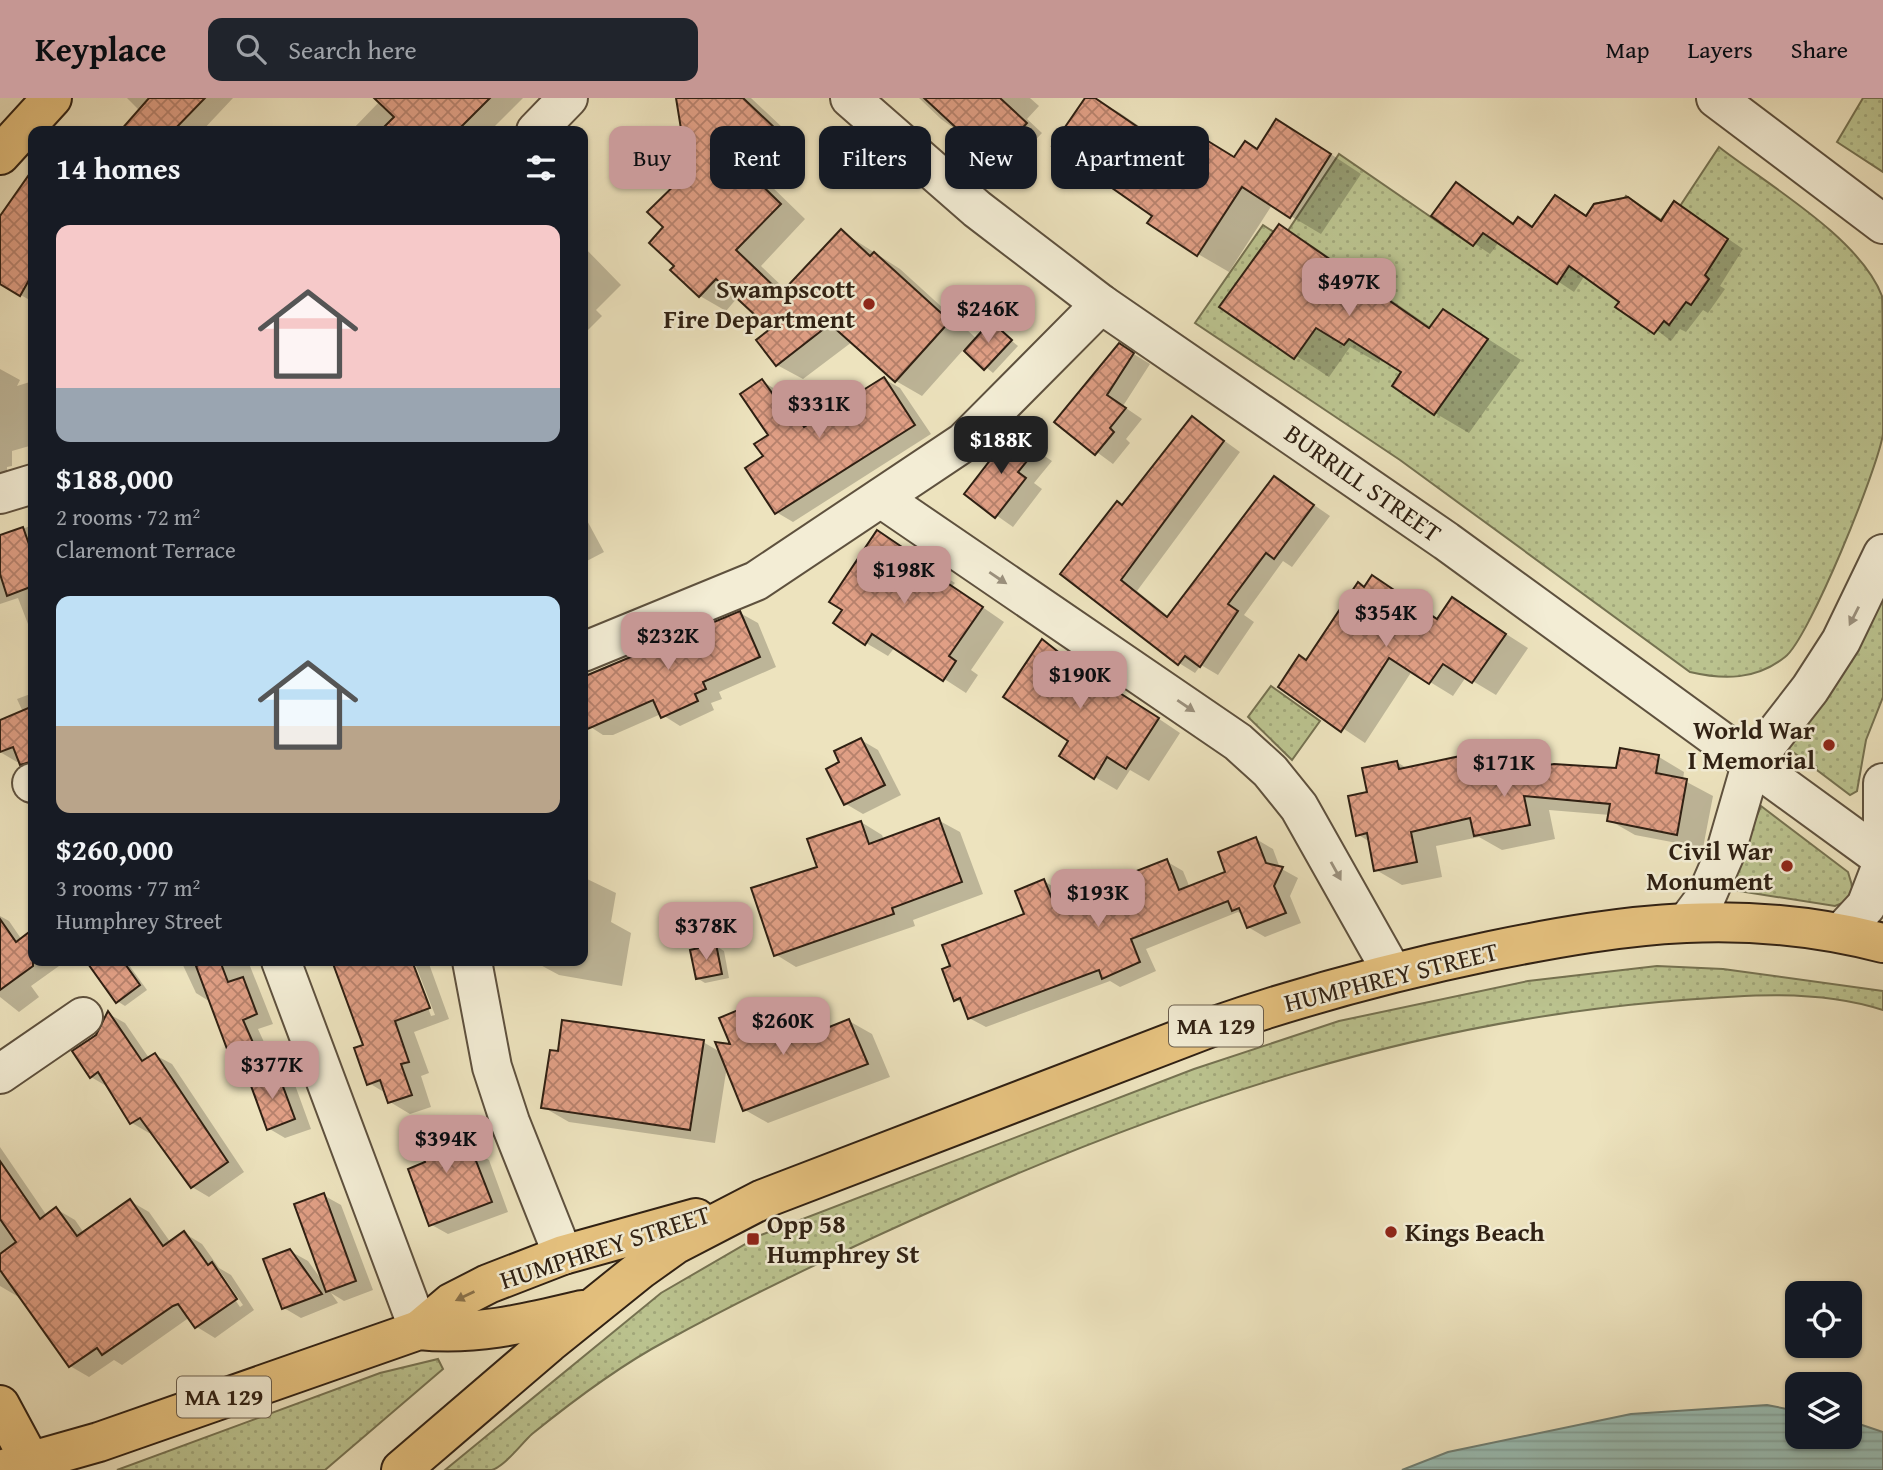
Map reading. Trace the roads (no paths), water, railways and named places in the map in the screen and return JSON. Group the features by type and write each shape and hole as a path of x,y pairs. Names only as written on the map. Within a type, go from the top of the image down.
{"main road":[{"path":"0,155 52,98"},
{"name":"HUMPHREY STREET","path":"24,1468 419,1331 451,1303 564,1255 762,1199 1221,1024 1392,972 1597,930 1688,921 1758,923 1842,932 1883,943"},
{"name":"HUMPHREY STREET","path":"419,1331 453,1334 498,1329 591,1308 676,1244 762,1199"},
{"path":"401,1470 591,1308"},
{"name":"MA 129","path":"0,1405 24,1468"}],"street":[{"path":"541,126 568,98"},
{"name":"BURRILL STREET","path":"850,98 977,209 1101,304 1446,541 1883,860"},
{"path":"1716,98 1883,224"},
{"path":"588,650 756,581 881,498 964,442 1101,304"},
{"path":"0,494 28,486"},
{"path":"881,498 1238,742 1270,771 1299,807 1392,972"},
{"path":"1688,921 1706,897 1726,850 1751,765 1810,689 1841,641 1883,554"},
{"path":"1883,783 1883,849"},
{"path":"1842,932 1866,906 1883,860"},
{"path":"283,966 419,1331"},
{"path":"473,966 492,1067 510,1122 564,1255"},
{"path":"0,1074 83,1017"}],"water":[{"path":"1767,1405 1785,1409 1785,1449 1862,1449 1862,1425 1883,1432 1883,1470 1402,1470 1448,1452 1631,1414"}],"place":[{"name":"Swampscott Fire Department","path":"869,304"},
{"name":"World War I Memorial","path":"1829,745"},
{"name":"Civil War Monument","path":"1787,866"},
{"name":"Kings Beach","path":"1391,1232"},
{"name":"Opp 58 Humphrey St","path":"753,1239"}]}
